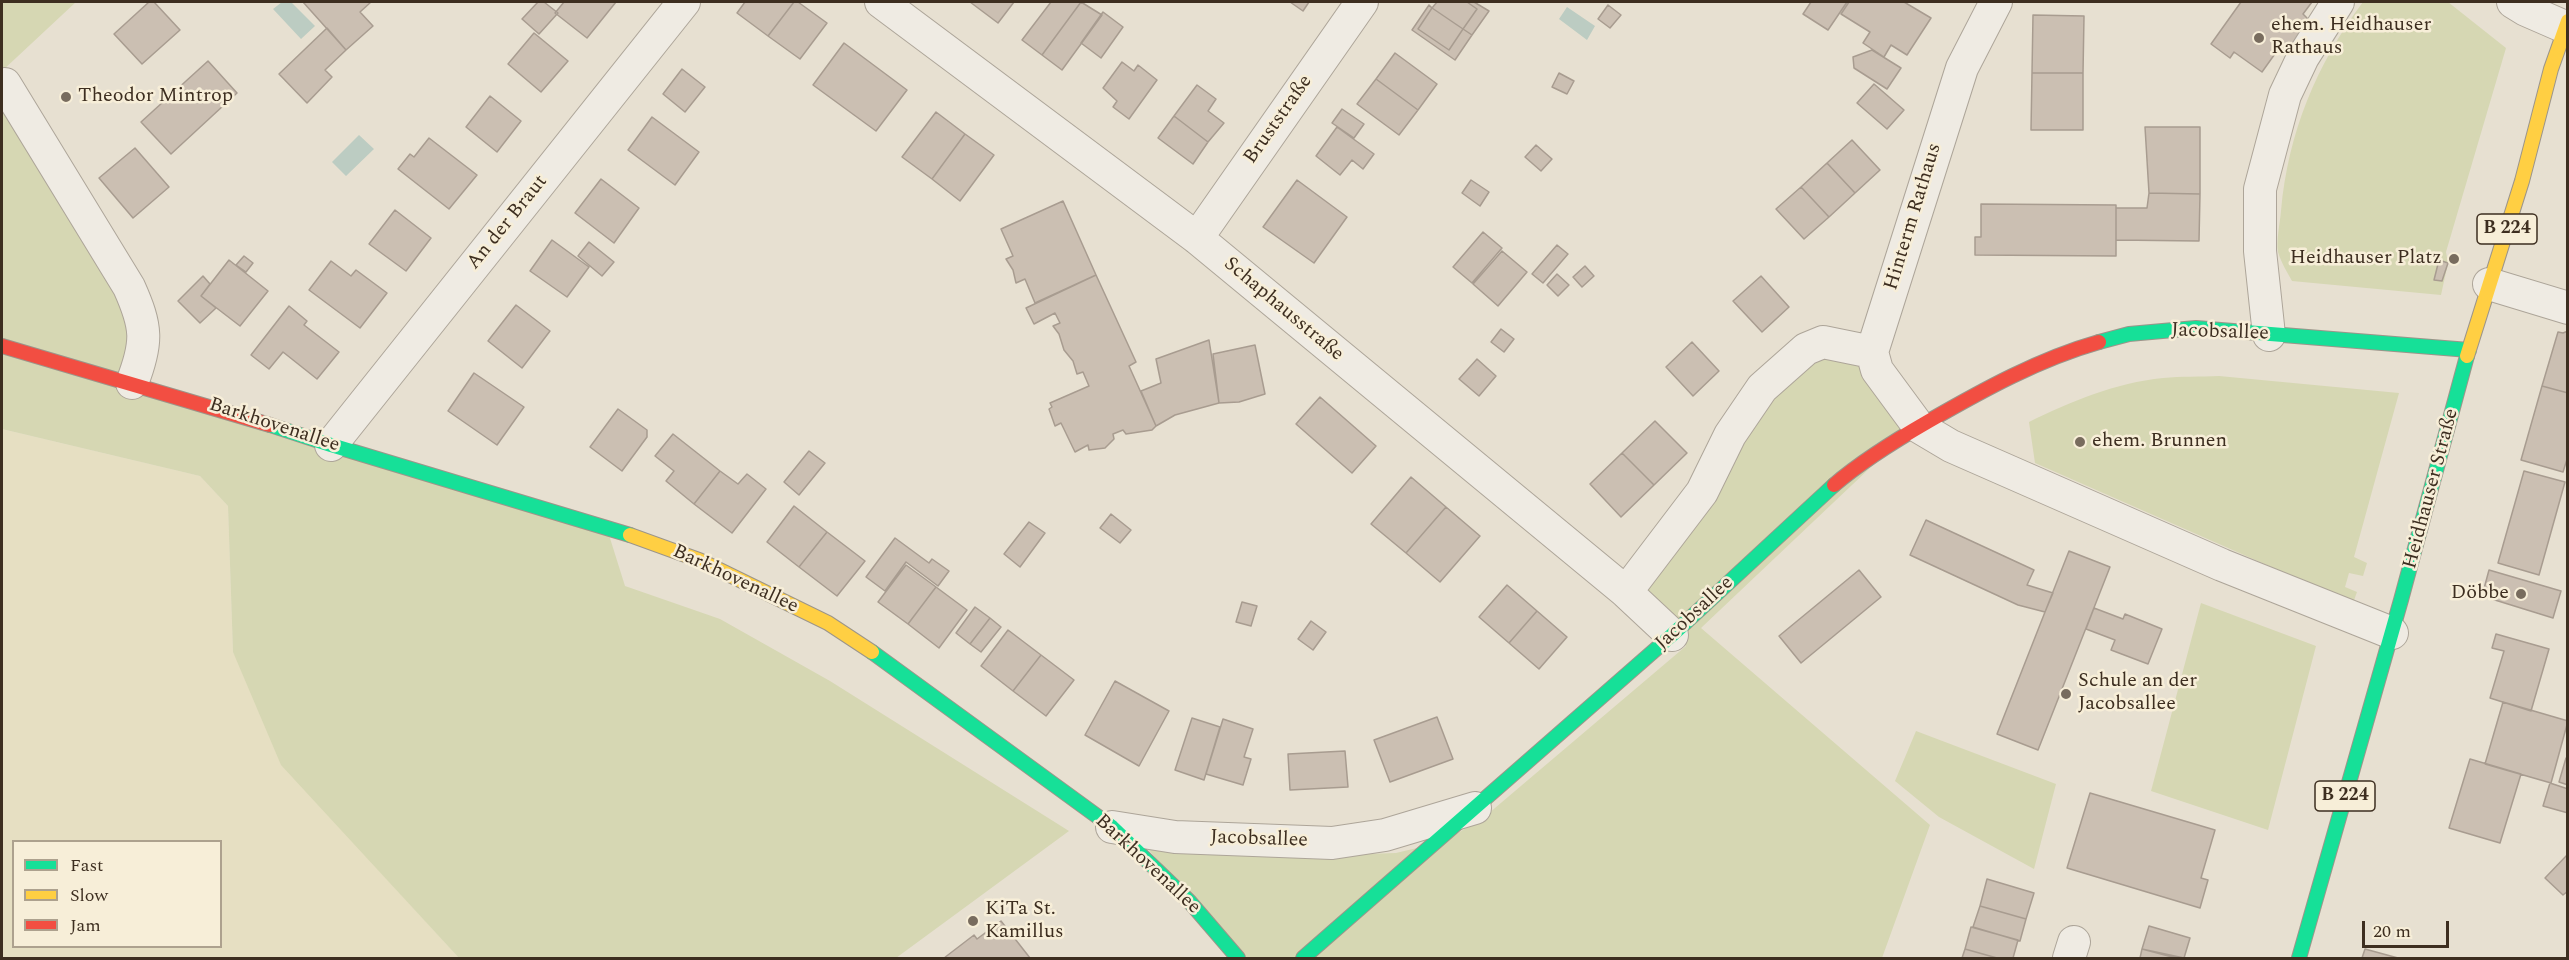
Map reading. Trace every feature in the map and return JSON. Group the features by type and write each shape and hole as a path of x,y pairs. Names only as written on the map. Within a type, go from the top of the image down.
{"street":[{"name":"An der Braut","path":"331,445 684,2"},
{"name":"Schaphausstraße","path":"881,2 1197,238 1626,592 1672,635"},
{"name":"Bruststraße","path":"1197,238 1362,2"},
{"name":"Hinterm Rathaus","path":"1872,352 1962,68 1995,2"},
{"path":"2270,335 2260,251 2259,189 2285,95 2303,57 2338,2"},
{"path":"2513,2 2564,40"},
{"name":"Heidhauser Straße","path":"2299,958 2392,633 2469,350 2564,40"},
{"path":"5,84 129,287 139,309 144,334 142,356 132,383"},
{"path":"2489,284 2568,309"},
{"name":"Jacobsallee","path":"1304,958 1672,635 1850,471 1981,391 2069,351 2129,334 2196,328 2469,350"},
{"path":"1626,592 1702,492 1730,435 1762,388 1806,349 1822,342 1872,352 1876,370 1919,427 1951,446 2205,558 2392,633"},
{"name":"Barkhovenallee","path":"2,346 132,383 609,528 699,560 828,623 856,640 1112,827 1189,901 1238,958"},
{"name":"Jacobsallee","path":"1112,827 1175,837 1332,843 1385,835 1475,808"}],"shaded area":[{"path":"282,2 291,2 315,26 301,39 273,9"},
{"path":"1567,7 1595,26 1587,40 1559,19"},
{"path":"359,135 374,149 346,176 332,162"},
{"path":"2,429 200,476 228,506 233,652 375,866 459,958 2,958"}],"green space":[{"path":"2,2 76,2 2,71"},
{"path":"2363,2 2448,2 2506,48 2446,252 2448,263 2441,295 2292,281 2278,252 2285,182 2298,127 2318,75 2331,50"},
{"path":"2,95 136,309 129,377 609,535 625,586 720,619 830,681 1069,831 896,958 459,958 281,765 233,652 228,506 200,476 2,429"},
{"path":"1821,348 1862,360 1909,431 1701,628 1930,825 1882,958 1239,958 1149,850 1271,857 1396,853 1442,842 1482,819 1686,646 1632,592 1733,435"},
{"path":"2219,376 2399,393 2354,557 2367,563 2363,576 2349,573 2345,587 2357,592 2353,603 2035,463 2029,422 2045,414 2094,394 2145,380"},
{"path":"2201,603 2316,646 2268,830 2151,791"},
{"path":"1916,731 2056,784 2034,869 1939,817 1895,781"}],"building":[{"path":"149,2 154,2 180,30 142,64 114,34"},
{"path":"303,2 371,2 360,12 373,26 346,50"},
{"path":"538,2 544,2 558,13 539,34 522,19"},
{"path":"564,2 616,2 587,38 555,13"},
{"path":"745,2 794,2 768,36 737,13"},
{"path":"794,2 798,2 827,23 800,59 768,36"},
{"path":"970,2 1014,2 998,23"},
{"path":"1051,2 1081,2 1042,55 1022,40"},
{"path":"1081,2 1102,15 1062,70 1042,55"},
{"path":"1290,2 1309,2 1303,11"},
{"path":"1437,2 1467,2 1477,9 1463,29 1432,8"},
{"path":"1467,2 1474,2 1489,11 1472,35 1463,29 1477,9"},
{"path":"1811,2 1847,2 1828,30 1803,14"},
{"path":"1849,2 1904,2 1931,18 1907,55 1891,45 1884,57 1863,43 1870,32 1841,14"},
{"name":"ehem. Heidhauser Rathaus","path":"2241,2 2312,2 2303,14 2307,18 2298,30 2305,34 2296,46 2290,42 2281,54 2277,51 2262,72 2234,52 2230,58 2211,44"},
{"path":"1429,5 1432,8 1418,29 1449,50 1463,29 1472,35 1455,60 1412,30"},
{"path":"1608,5 1621,15 1610,28 1598,19"},
{"path":"1432,8 1463,29 1449,50 1418,29"},
{"path":"1103,12 1123,27 1101,58 1081,43"},
{"path":"2033,15 2084,16 2083,73 2032,73"},
{"path":"327,28 346,50 325,70 332,77 307,103 279,74"},
{"path":"534,33 568,61 541,92 508,64"},
{"path":"844,43 907,90 876,131 813,85"},
{"path":"1872,50 1901,68 1887,89 1854,68 1853,57"},
{"path":"1395,53 1437,84 1418,110 1376,79"},
{"path":"208,61 237,93 171,154 141,122"},
{"path":"1122,62 1134,71 1138,65 1157,80 1129,119 1113,107 1117,101 1103,88"},
{"path":"682,69 705,87 685,112 663,94"},
{"path":"1559,73 1574,81 1567,94 1552,87"},
{"path":"2032,73 2083,73 2083,130 2031,130"},
{"path":"1376,79 1418,110 1399,135 1357,104"},
{"path":"1874,84 1904,110 1887,129 1857,103"},
{"path":"1197,85 1216,99 1208,111 1224,123 1208,142 1174,116"},
{"path":"490,96 521,121 497,152 466,127"},
{"path":"1342,109 1364,124 1354,138 1332,123"},
{"path":"936,112 965,134 932,179 902,157"},
{"path":"1174,116 1208,142 1193,164 1158,138"},
{"path":"652,117 699,152 675,185 628,150"},
{"path":"1337,127 1374,154 1363,169 1352,160 1340,175 1316,156"},
{"path":"2145,127 2200,127 2200,194 2149,193"},
{"path":"965,134 994,155 960,201 932,179"},
{"path":"429,138 477,175 449,209 398,169 410,154 414,157"},
{"path":"1852,140 1880,170 1855,193 1827,163"},
{"path":"1536,145 1552,159 1541,171 1525,157"},
{"path":"135,148 169,187 133,218 99,178"},
{"path":"1827,163 1855,193 1829,217 1801,187"},
{"path":"601,179 639,208 614,243 575,213"},
{"path":"1297,180 1347,217 1314,263 1263,227"},
{"path":"1471,180 1489,192 1480,206 1462,193"},
{"path":"1801,187 1829,217 1804,239 1776,209"},
{"path":"2149,193 2200,194 2199,241 2116,240 2116,208 2147,208"},
{"path":"1063,201 1096,275 1035,303 1025,279 1016,283 1013,270 1006,259 1013,256 1001,229"},
{"path":"1981,204 2116,205 2116,256 1975,255 1975,237 1981,237"},
{"path":"395,210 431,238 406,271 369,244"},
{"path":"1483,232 1502,248 1472,283 1453,267"},
{"path":"552,240 589,267 567,297 530,271"},
{"path":"589,242 614,262 602,276 578,256"},
{"path":"1557,245 1568,254 1543,283 1532,274"},
{"path":"1502,251 1527,272 1498,306 1473,284"},
{"path":"244,256 253,263 246,272 236,265"},
{"path":"229,260 268,291 240,326 201,296"},
{"path":"2439,260 2448,263 2442,281 2434,280"},
{"path":"331,261 351,276 356,270 387,293 360,328 309,290"},
{"path":"1585,266 1594,276 1582,287 1573,277"},
{"path":"1557,274 1569,285 1558,296 1547,285"},
{"path":"1096,275 1136,362 1129,366 1156,426 1152,430 1126,434 1123,430 1113,434 1114,439 1105,448 1089,450 1088,445 1075,452 1061,423 1055,426 1049,409 1052,407 1050,403 1089,386 1083,372 1077,374 1073,361 1064,350 1059,334 1053,326 1060,323 1055,313 1034,324 1026,308"},
{"path":"203,276 210,284 201,296 216,308 200,323 178,301"},
{"path":"1761,276 1789,307 1762,332 1733,301"},
{"path":"516,305 550,331 522,368 488,341"},
{"path":"289,306 307,321 304,325 339,352 317,379 283,352 269,369 251,355"},
{"path":"1501,329 1514,339 1504,352 1491,342"},
{"path":"2568,331 2568,393 2542,386 2558,332"},
{"path":"1209,340 1219,403 1175,415 1156,426 1141,391 1161,383 1156,359"},
{"path":"1692,342 1719,371 1693,396 1666,367"},
{"path":"1255,345 1265,394 1239,402 1219,403 1213,354"},
{"path":"1477,359 1496,376 1479,396 1459,379"},
{"path":"474,373 524,407 497,445 448,411"},
{"path":"2542,386 2568,393 2568,456 2563,472 2521,460"},
{"path":"1320,397 1376,446 1352,473 1296,424"},
{"path":"618,409 647,430 647,437 622,471 590,447"},
{"path":"1655,421 1687,453 1654,485 1622,453"},
{"path":"673,434 720,471 694,504 666,481 674,471 655,456"},
{"path":"809,451 825,463 799,495 784,482"},
{"path":"1622,453 1654,485 1621,517 1590,484"},
{"path":"720,471 738,484 747,474 766,489 732,533 694,504"},
{"path":"2524,471 2565,482 2539,575 2498,563"},
{"path":"1411,477 1446,507 1406,553 1371,524"},
{"path":"794,506 827,532 799,567 767,542"},
{"path":"1446,507 1480,536 1440,582 1406,553"},
{"path":"1111,514 1131,530 1120,543 1100,528"},
{"path":"1926,520 2034,570 2027,585 2053,593 2045,612 2018,605 1910,555"},
{"path":"1029,522 1045,533 1020,567 1004,554"},
{"path":"827,532 865,561 837,596 799,567"},
{"path":"895,538 929,563 932,559 949,571 938,586 906,562 885,591 866,577"},
{"path":"2069,551 2110,567 2038,750 1997,734"},
{"path":"906,565 936,587 908,624 878,602"},
{"path":"1859,570 1881,597 1801,663 1779,636"},
{"name":"Döbbe","path":"2489,570 2561,591 2553,618 2482,596"},
{"path":"1507,585 1537,611 1509,643 1479,617"},
{"path":"936,587 967,610 939,648 908,624"},
{"path":"1242,602 1257,606 1251,626 1236,622"},
{"path":"975,607 990,618 970,644 956,633"},
{"path":"2094,608 2123,619 2125,614 2162,629 2148,664 2111,650 2115,640 2086,629"},
{"path":"1537,611 1567,637 1539,669 1509,643"},
{"path":"990,618 1001,627 981,652 970,644"},
{"path":"1311,621 1326,632 1313,650 1298,639"},
{"path":"1008,630 1041,655 1013,691 981,666"},
{"path":"2496,634 2549,649 2531,711 2490,698 2504,651 2492,648"},
{"path":"1041,655 1074,680 1046,716 1013,691"},
{"path":"1115,681 1169,711 1139,766 1085,735"},
{"path":"2503,702 2568,721 2551,783 2485,764"},
{"path":"1437,717 1453,759 1390,782 1374,740"},
{"path":"1192,718 1220,727 1204,780 1175,770"},
{"path":"1223,719 1253,729 1244,757 1251,759 1243,785 1206,774"},
{"path":"1345,751 1348,787 1290,790 1288,754"},
{"path":"2566,758 2568,758 2568,785 2559,782"},
{"path":"2470,759 2521,774 2500,843 2449,828"},
{"path":"2550,783 2568,789 2568,813 2543,806"},
{"path":"2090,793 2215,830 2201,878 2208,880 2200,908 2067,868"},
{"path":"2568,854 2568,891 2563,895 2545,878"},
{"path":"1987,879 2034,893 2026,919 1980,906"},
{"path":"1980,906 2026,919 2020,941 1973,927"},
{"path":"1001,921 1030,958 944,958 974,935 977,939"},
{"path":"2149,926 2190,938 2184,958 2142,949"},
{"path":"1971,927 2018,940 2013,958 1997,958 1965,949"},
{"path":"1965,949 1997,958 1962,958"},
{"path":"2142,949 2176,958 2140,958"},
{"path":"2365,949 2398,958 2362,958"}],"traffic: fast":[{"path":"2099,342 2129,334 2196,328 2469,350"},
{"path":"2299,958 2401,600 2467,356"},
{"path":"270,425 630,535"},
{"path":"1303,958 1672,635 1834,485"},
{"path":"872,652 1112,827 1189,901 1238,958"}],"traffic: slow":[{"path":"2467,356 2522,181 2551,69 2568,21"},
{"path":"630,535 699,560 828,623 872,652"}],"traffic: jam":[{"path":"1834,485 1892,443 1970,398 2033,366 2099,342"},
{"path":"2,346 270,425"}],"place":[{"name":"ehem. Heidhauser Rathaus","path":"2259,38"},
{"name":"Theodor Mintrop","path":"66,97"},
{"name":"Heidhauser Platz","path":"2454,259"},
{"name":"ehem. Brunnen","path":"2080,442"},
{"name":"Döbbe","path":"2521,594"},
{"name":"Schule an der Jacobsallee","path":"2066,694"},
{"name":"KiTa St. Kamillus","path":"973,921"}]}
